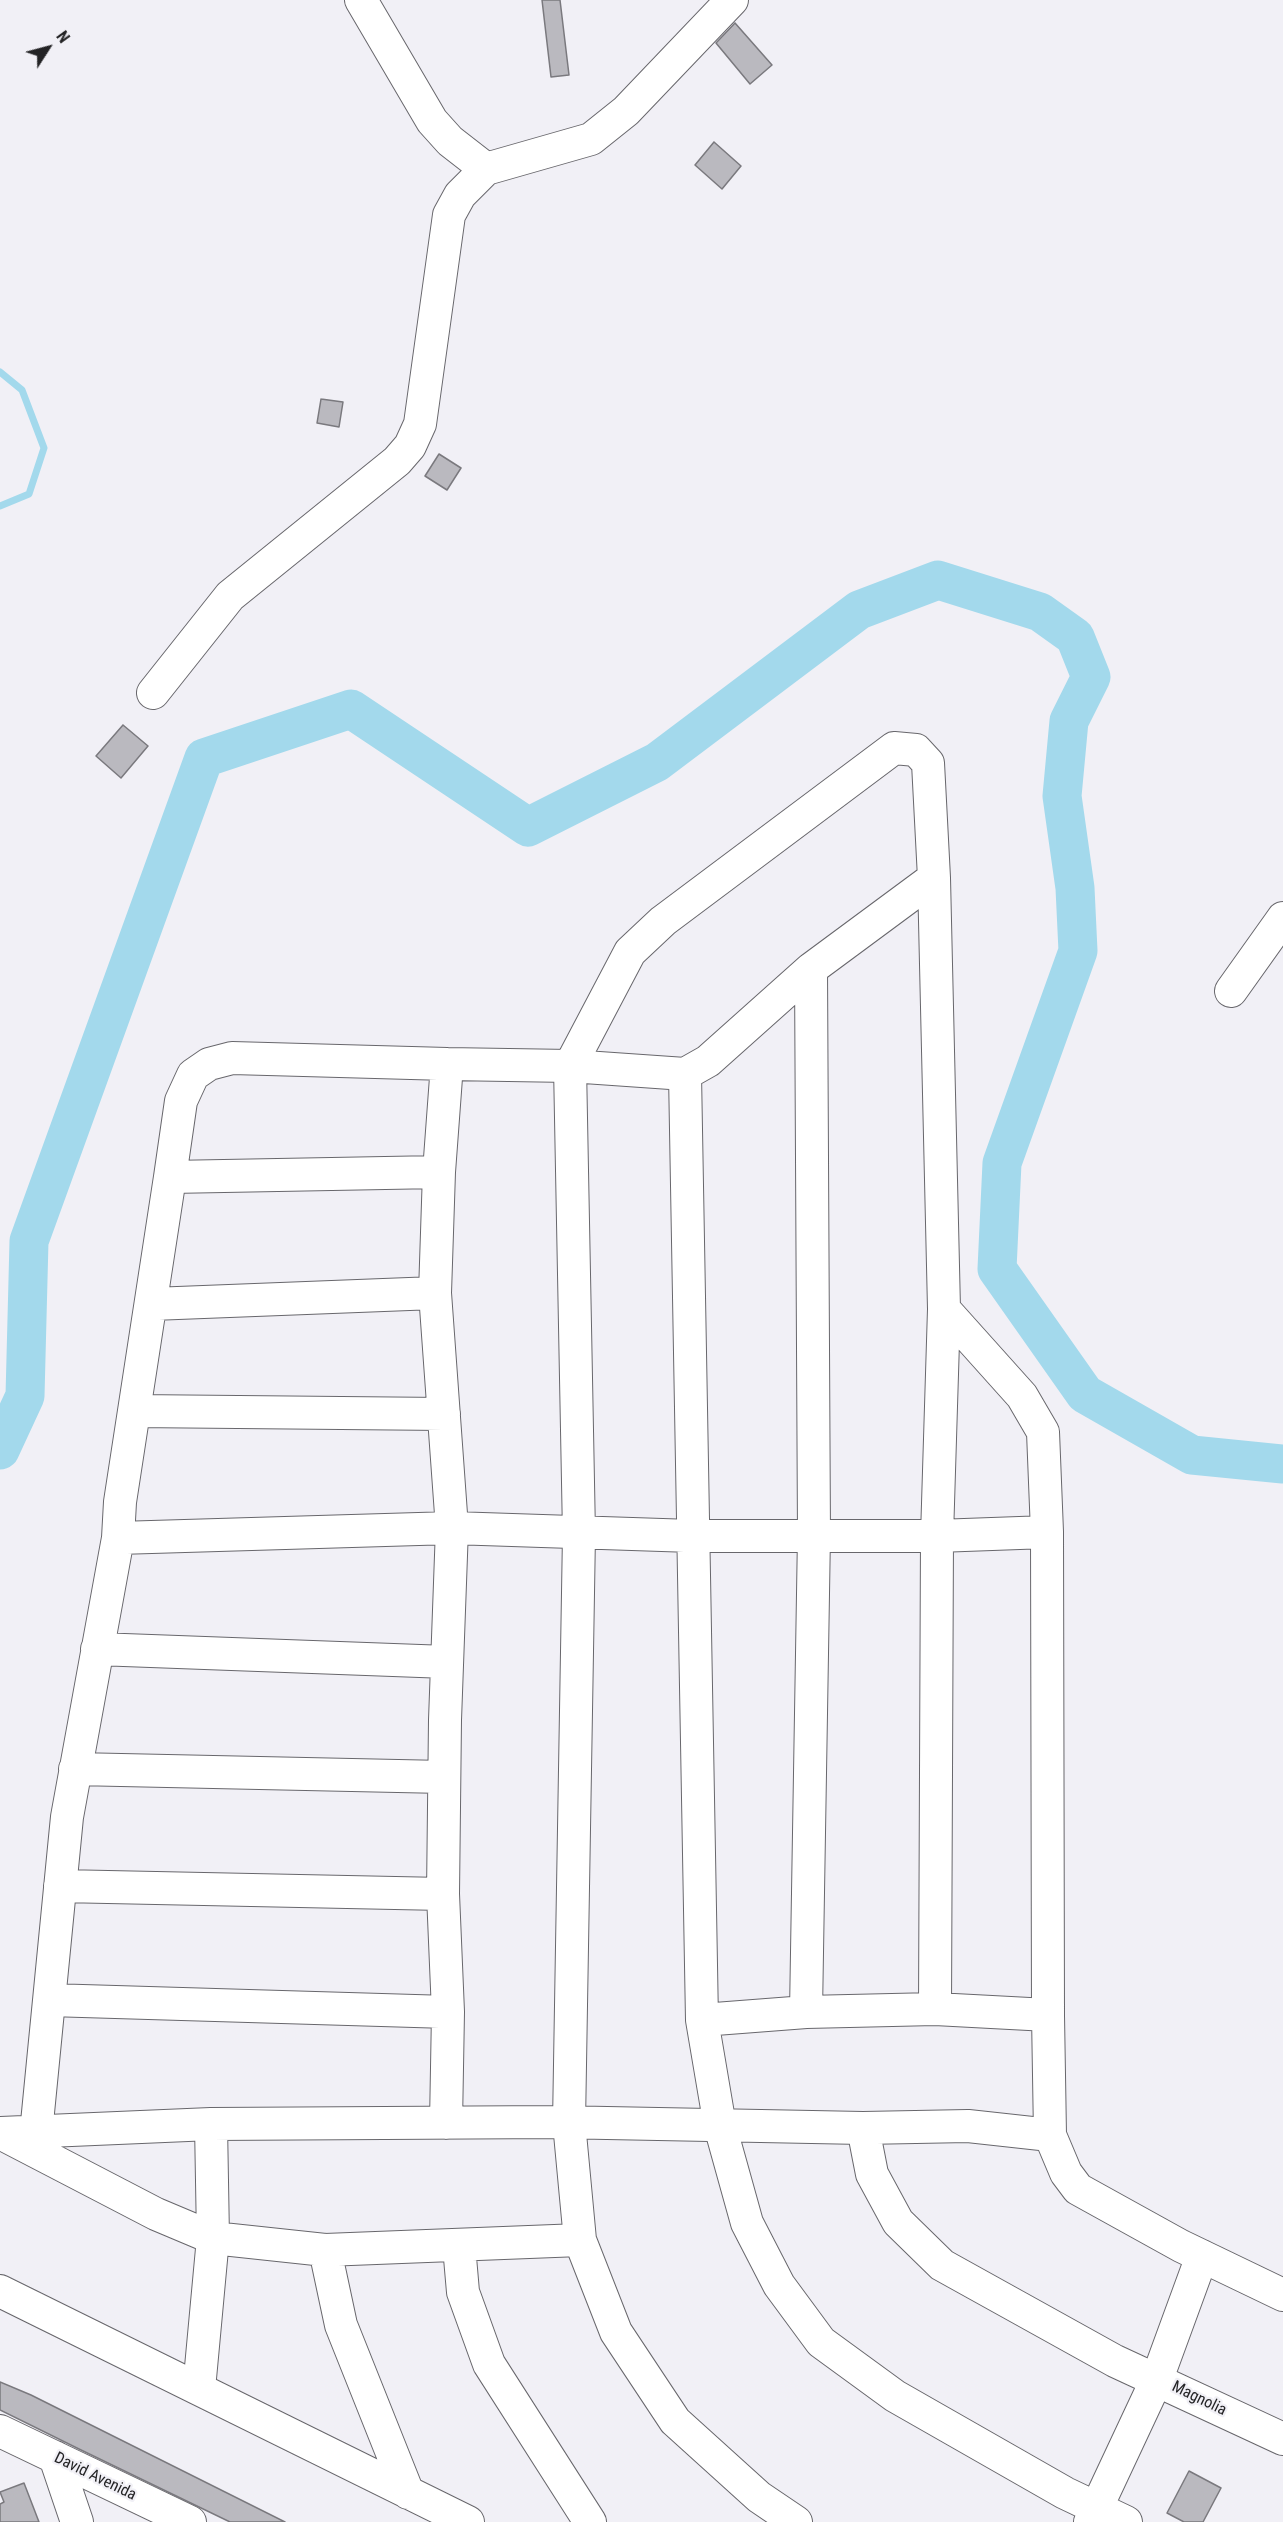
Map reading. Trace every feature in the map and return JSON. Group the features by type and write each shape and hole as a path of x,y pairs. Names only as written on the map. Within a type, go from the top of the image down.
{"street":[{"path":"362,0 432,121 450,141 486,169"},
{"path":"153,693 230,596 397,461 410,446 420,424 449,215 460,195 486,169 591,139 626,111 732,0"},
{"path":"796,2522 759,2497 675,2421 616,2332 580,2240 569,2123 579,1534 570,1066 630,952 663,921 894,748 916,750 928,762 934,878 944,1309 937,1536 935,2009"},
{"path":"36,2133 67,1817 118,1538 120,1502 152,1304 181,1101 193,1075 209,1064 232,1058 570,1066 685,1074 708,1061 811,969 934,878"},
{"path":"1231,991 1283,918"},
{"path":"806,2012 814,1534 811,969"},
{"path":"446,2123 448,2013 443,1894 444,1777 452,1528 435,1293 439,1172 447,1064"},
{"path":"685,1074 702,2020 720,2127 747,2223 779,2285 821,2342 895,2396 1065,2493 1094,2515 1126,2522"},
{"path":"170,1177 439,1172"},
{"path":"152,1304 435,1293"},
{"path":"944,1309 1022,1396 1043,1432 1047,1532 1047,2015 1050,2135 1066,2173 1078,2189 1202,2256 1283,2295"},
{"path":"135,1411 444,1414"},
{"path":"118,1538 452,1528 692,1536 814,1534 937,1536 1047,1532"},
{"path":"97,1649 447,1662"},
{"path":"75,1769 444,1777"},
{"path":"60,1886 443,1894"},
{"path":"49,2000 448,2013"},
{"path":"702,2020 806,2012 935,2009 1047,2015"},
{"path":"1,2133 211,2124 569,2123 720,2127 968,2126 1050,2135"},
{"path":"199,2389 213,2238 211,2124"},
{"name":"Magnolia","path":"863,2128 872,2174 898,2222 942,2265 1115,2361 1283,2439"},
{"path":"1,2133 156,2214 213,2238 326,2250 580,2240"},
{"path":"459,2246 463,2292 489,2364 590,2522"},
{"path":"326,2250 341,2325 408,2493"},
{"path":"1094,2515 1157,2379 1202,2256"},
{"path":"0,2291 468,2522"},
{"name":"David Avenida","path":"0,2431 190,2522"},
{"path":"54,2457 77,2522"}],"building":[{"path":"542,0 560,0 569,75 551,77"},
{"path":"735,23 772,65 750,84 716,43"},
{"path":"714,142 741,166 722,189 695,165"},
{"path":"321,399 343,402 339,427 317,423"},
{"path":"439,454 461,468 447,490 425,476"},
{"path":"123,725 148,746 121,778 96,756"},
{"path":"0,2382 31,2395 285,2522 230,2522 79,2449 0,2410"},
{"path":"1189,2471 1221,2488 1203,2522 1184,2522 1167,2513"},
{"path":"24,2483 39,2522 0,2522 0,2504 4,2502 0,2492"}],"waterway":[{"path":"0,372 22,390 44,448 29,494 0,506"},
{"path":"0,1450 25,1396 29,1241 204,758 351,709 528,827 657,762 859,610 938,580 1040,612 1075,637 1091,677 1069,721 1062,796 1075,888 1078,951 1002,1163 997,1269 1085,1394 1192,1455 1283,1464"}]}
